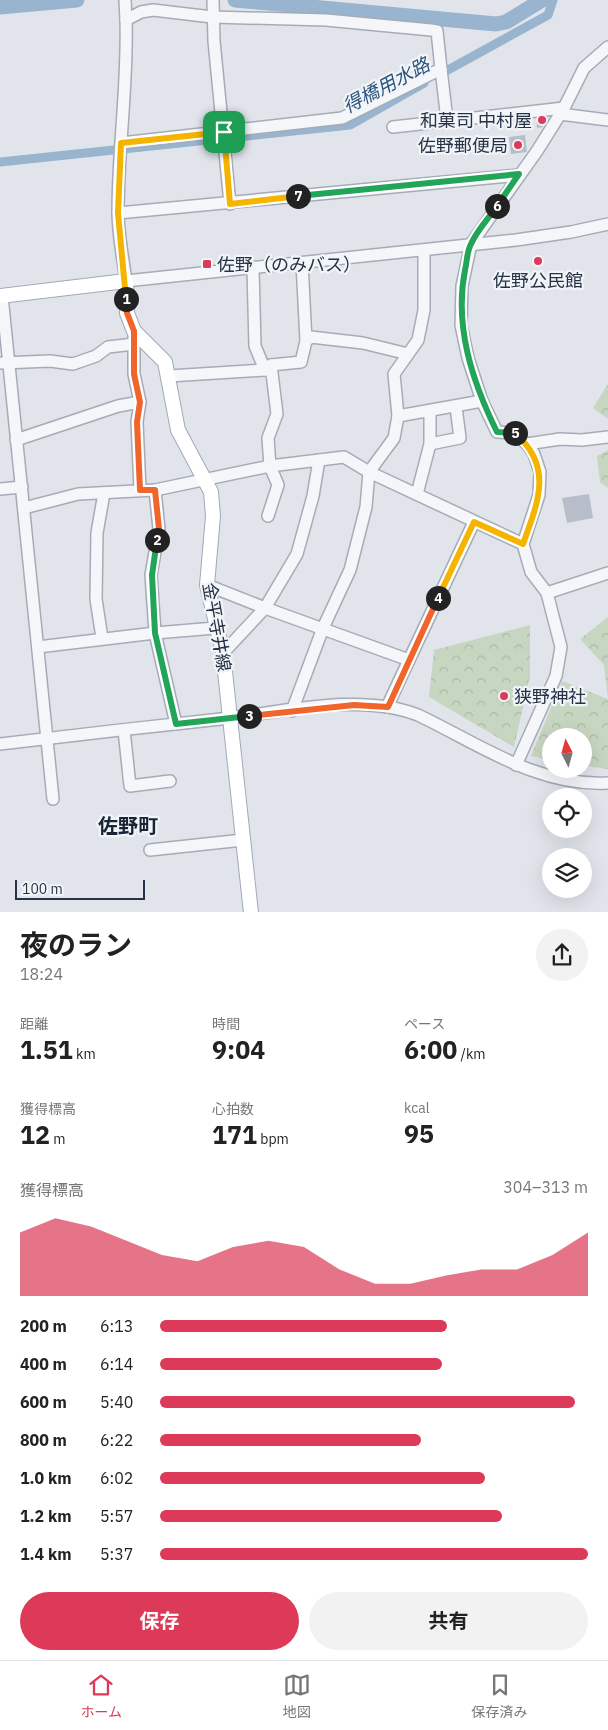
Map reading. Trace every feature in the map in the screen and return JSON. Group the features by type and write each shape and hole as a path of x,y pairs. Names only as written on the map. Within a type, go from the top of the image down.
{"main road":[{"path":"1,296 126,281"},
{"name":"金平寺井線","path":"126,281 127,313 134,338 165,362 170,376 178,430 211,492 213,516 207,585 222,654 231,718 251,912"}],"street":[{"path":"126,0 127,51 118,213 126,281 424,250 572,232 608,224"},
{"path":"213,0 212,17 230,204"},
{"path":"126,20 141,12 153,10 212,17 326,20 437,30 448,120"},
{"path":"516,765 556,676 561,648 547,593 531,572 523,544 539,495 540,472 534,454 527,444 514,433 497,432 482,402 468,358 461,325 462,286 471,244 562,111 584,68 608,47"},
{"path":"121,147 224,136 342,118 442,74"},
{"path":"393,127 448,120 562,111 608,120"},
{"path":"118,213 230,204 519,174"},
{"path":"292,710 323,628 350,570 366,507 369,472 394,438 398,416 394,374 418,340 421,327 425,272 424,250"},
{"path":"170,376 301,362 306,340 302,263"},
{"path":"253,269 255,346 268,367 277,414 268,438 270,466 278,484 268,516"},
{"path":"1,296 4,363 22,487 53,799"},
{"path":"306,340 311,337 363,343 408,354"},
{"path":"4,363 50,361 73,364 96,356 108,347 134,338 134,374 140,402 137,422 140,490"},
{"path":"16,440 118,406 140,402"},
{"path":"398,416 482,402"},
{"path":"430,444 460,438 456,407"},
{"path":"417,494 430,444 430,412"},
{"path":"527,444 560,439 582,440 608,437"},
{"path":"24,508 78,494 155,490 270,466 344,457 369,472 523,544"},
{"path":"222,654 265,608 297,554 313,496 319,460"},
{"path":"0,489 22,487"},
{"path":"155,490 159,529 152,575 155,633 176,724"},
{"path":"102,638 96,600 96,558 97,533 104,493"},
{"path":"388,707 474,522"},
{"path":"547,593 608,573"},
{"path":"207,585 409,660"},
{"path":"38,647 102,638 215,628"},
{"path":"0,744 292,710 354,705 388,707 403,709 418,715 516,765 551,777 594,784 608,783"},
{"path":"124,730 130,786 170,781"},
{"path":"150,850 243,840"}],"green space":[{"path":"608,384 608,419 593,408"},
{"path":"608,450 608,488 600,482 597,456"},
{"path":"608,617 608,699 604,665 580,639"},
{"path":"530,625 530,676 514,747 429,697 434,650"},
{"path":"562,681 608,699 608,769 592,767 592,728 543,728"},
{"path":"542,729 542,758 531,756"}],"building":[{"name":"和菓司 中村屋","path":"547,115 548,123 543,124 543,127 537,128 536,116"},
{"path":"525,135 527,152 511,154 509,137"},
{"path":"589,494 593,518 567,523 562,498"}],"waterway":[{"path":"0,7 77,0"},
{"path":"235,0 496,24 506,22 542,0"},
{"name":"得橋用水路","path":"437,76 548,15 553,0"},
{"name":"得橋用水路","path":"0,162 350,125 424,83"}],"place":[{"name":"和菓司 中村屋","path":"542,120"},
{"name":"佐野郵便局","path":"518,145"},
{"name":"佐野公民館","path":"538,261"},
{"name":"佐野（のみバス）","path":"207,264"},
{"name":"狭野神社","path":"504,696"}],"district":[{"name":"佐野町","path":"128,825"}],"route":[{"path":"224,132 230,204 350,190 519,174 471,244 462,286 461,325 468,358 482,402 497,432 514,433 527,444 534,454 540,472 539,495 523,544 474,522 388,707 354,705 292,710 176,724 155,633 152,575 159,529 155,490 140,490 137,422 140,402 134,374 134,331 127,313 126,281 118,213 121,143 224,132"}]}
